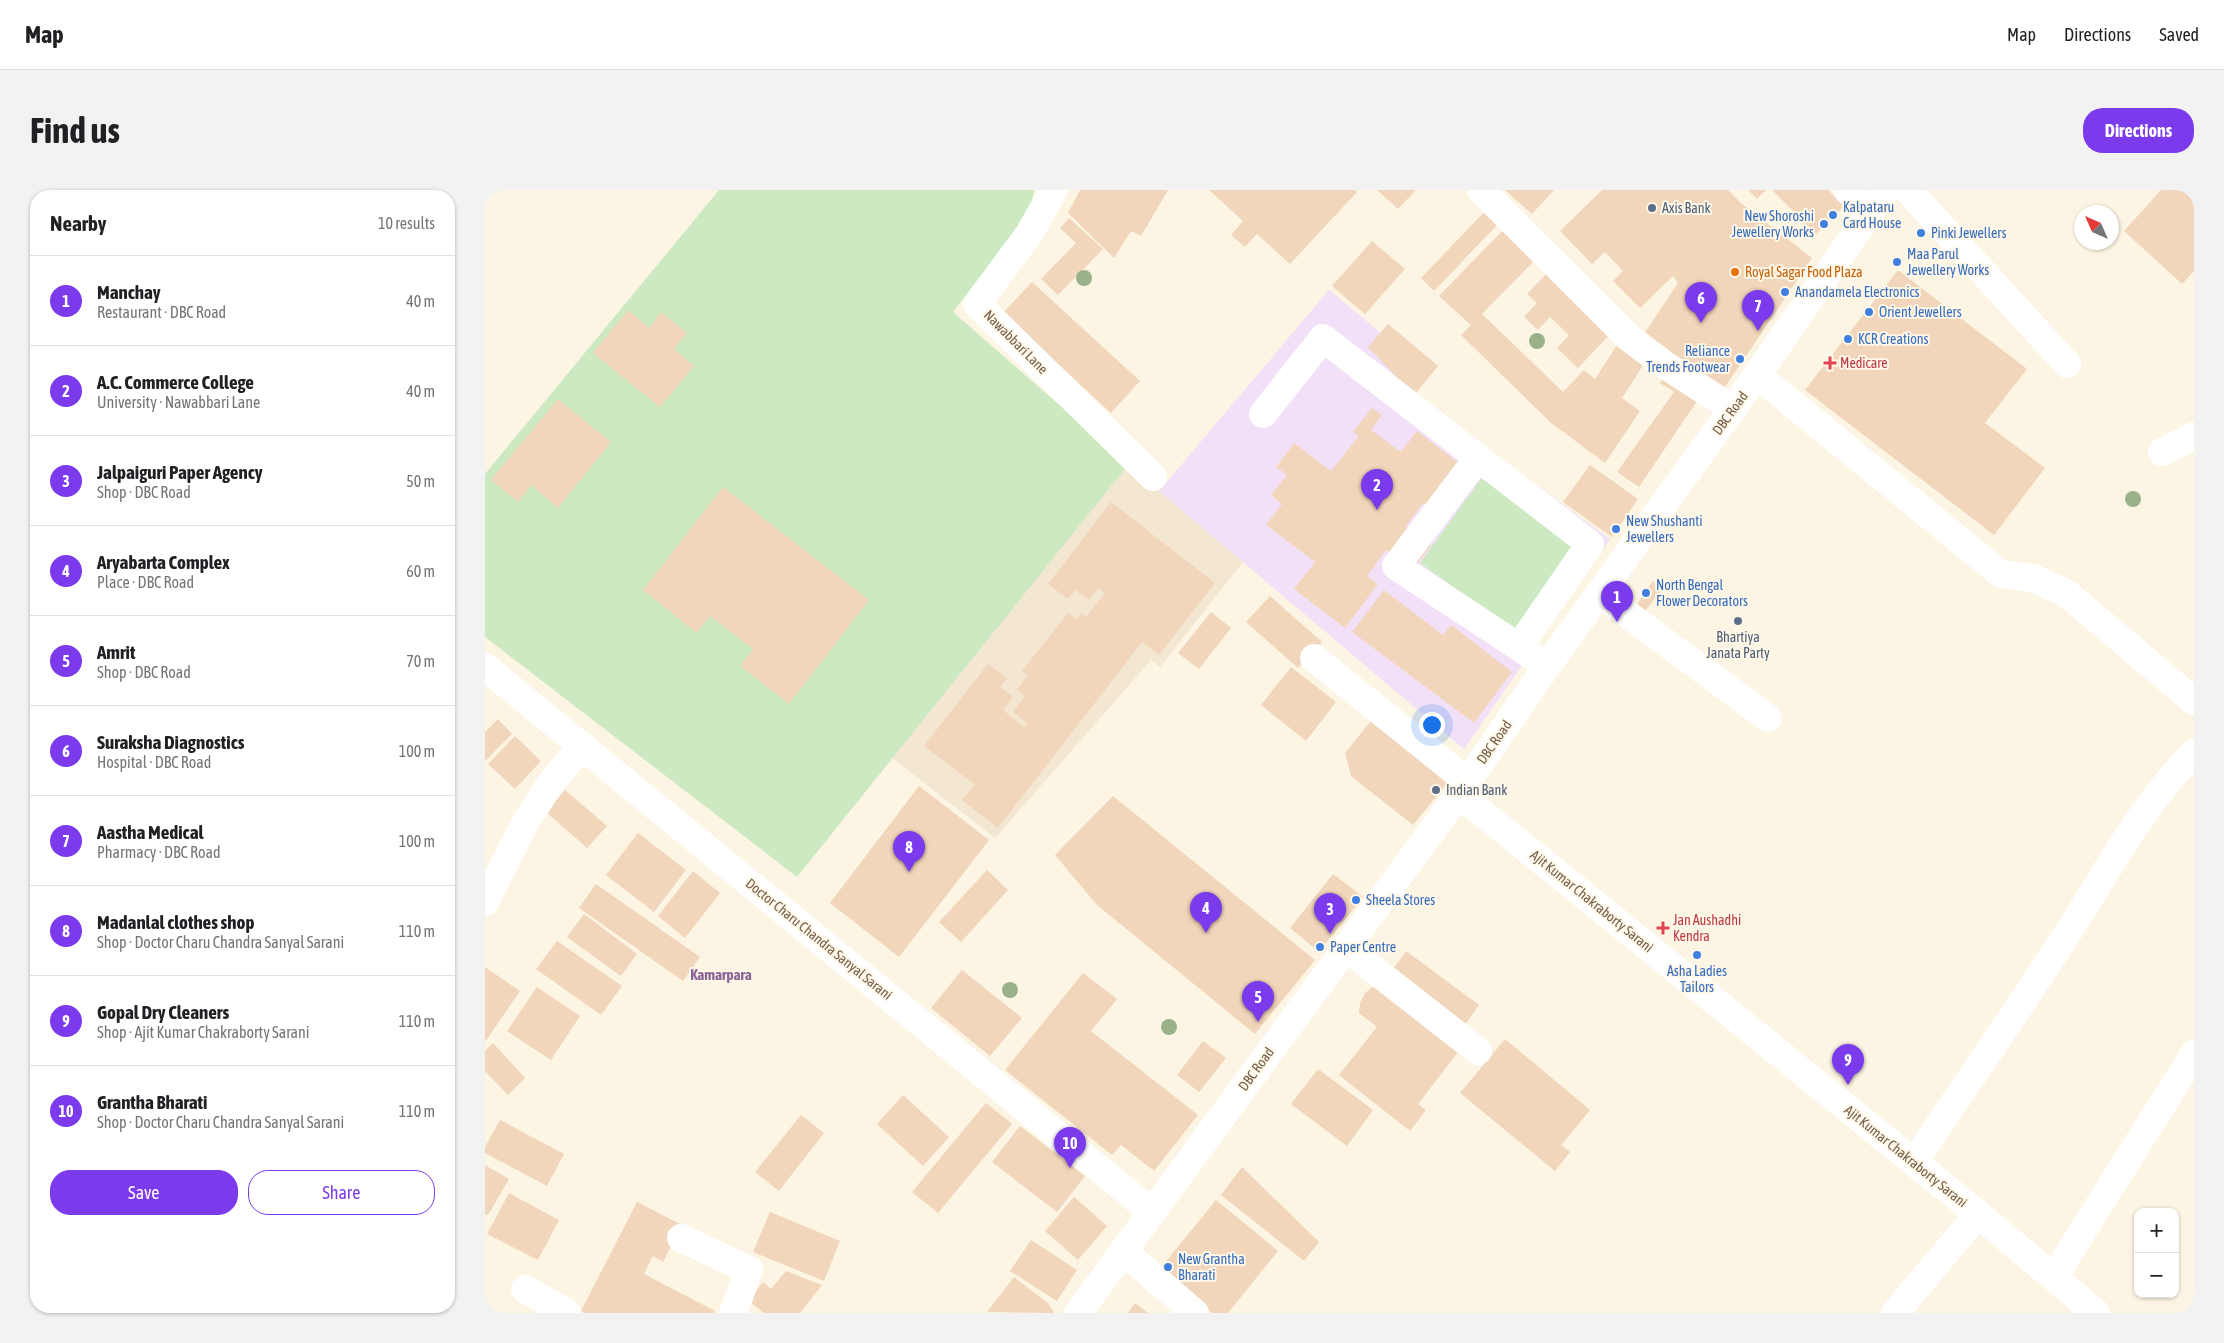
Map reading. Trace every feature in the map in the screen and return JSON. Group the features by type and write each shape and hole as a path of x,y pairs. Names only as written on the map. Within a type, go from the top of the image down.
{"street":[{"name":"Nawabbari Lane","path":"1054,190 1029,234 977,304 1153,477"},
{"path":"1481,190 1628,338 1665,365 1733,409"},
{"path":"1847,190 1870,212"},
{"name":"DBC Road","path":"1078,1313 1463,787 1547,666 1757,376 1886,190"},
{"path":"1908,190 2067,364"},
{"path":"1263,414 1323,338 1590,544 1519,647"},
{"path":"1757,376 2001,574 2033,578 2066,593 2194,701"},
{"path":"2162,452 2194,436"},
{"path":"1478,458 1396,566 1547,666"},
{"path":"1600,594 1768,718"},
{"name":"Ajit Kumar Chakraborty Sarani","path":"1313,658 1463,787 2095,1313"},
{"name":"Doctor Charu Chandra Sanyal Sarani","path":"485,667 1152,1212"},
{"path":"485,902 525,823 551,784 582,746"},
{"path":"1914,1162 2072,926 2136,822 2169,778 2194,753"},
{"path":"1345,947 1477,1051"},
{"path":"2054,1277 2194,1054"},
{"path":"1895,1313 1978,1214"},
{"path":"681,1238 749,1270 733,1313"},
{"path":"1123,1250 1195,1313"},
{"path":"525,1289 567,1313"}],"shaded area":[{"path":"1329,290 1381,333 1388,324 1438,366 1414,395 1610,539 1464,749 1159,491"},
{"path":"1124,467 1159,491 1243,562 1160,667 1151,660 995,838 892,758"}],"green space":[{"path":"719,190 1034,190 1024,217 1013,234 953,312 1128,465 797,877 485,637 485,474"},
{"path":"1486,472 1582,541 1515,632 1420,563"}],"building":[{"path":"1080,190 1168,190 1141,236 1131,231 1114,258 1068,213"},
{"path":"1209,190 1355,190 1357,192 1290,264 1257,234 1245,247 1231,235 1243,221"},
{"path":"1377,190 1416,190 1398,209"},
{"path":"1505,190 1554,190 1532,214"},
{"path":"1602,190 1728,190 1742,204 1812,258 1723,390 1642,337 1678,283 1673,276 1640,308 1613,281 1623,271 1605,252 1592,264 1560,231"},
{"path":"1748,190 1766,190 1757,199"},
{"path":"1772,190 1828,190 1844,206 1816,234"},
{"path":"2161,190 2194,190 2194,271 2182,284 2124,231"},
{"path":"1487,209 1500,222 1434,291 1421,278"},
{"path":"1069,218 1103,249 1058,295 1041,279 1076,243 1060,228"},
{"path":"1508,225 1539,256 1482,314 1563,392 1584,370 1595,379 1617,345 1644,364 1622,398 1640,411 1605,463 1550,422 1461,335 1471,325 1439,296"},
{"path":"1372,241 1405,269 1365,314 1332,286"},
{"path":"1551,269 1614,330 1578,368 1557,348 1569,335 1550,317 1538,330 1524,317 1537,303 1527,294"},
{"path":"1898,270 2027,369 1985,423 2045,468 1994,535 1805,390"},
{"path":"1032,282 1140,381 1111,413 1003,313"},
{"path":"628,310 649,328 661,312 687,333 674,349 694,366 660,407 593,353"},
{"path":"1388,324 1438,366 1414,395 1368,347"},
{"path":"1666,375 1699,398 1639,487 1617,472 1674,392 1660,383"},
{"path":"558,399 611,442 558,508 531,485 518,502 491,480"},
{"path":"1372,408 1382,415 1371,430 1401,452 1417,431 1466,469 1434,511 1423,503 1406,526 1431,546 1412,570 1386,550 1367,576 1378,584 1345,628 1294,589 1315,562 1266,525 1282,504 1271,495 1287,475 1276,467 1294,443 1331,471 1359,436 1353,432"},
{"path":"1590,465 1638,499 1612,537 1563,502"},
{"path":"723,487 869,600 789,704 740,666 753,649 710,616 697,633 643,590"},
{"path":"1111,502 1215,583 1159,655 1142,642 998,828 962,800 975,785 924,746 988,664 1007,678 1000,687 1013,697 1003,710 1024,727 1027,723 1013,712 1025,696 1017,690 1028,675 1022,671 1068,613 1077,619 1081,613 1086,617 1105,593 1098,588 1089,600 1075,590 1068,599 1048,584"},
{"path":"1653,581 1662,588 1644,613 1635,607"},
{"path":"1384,590 1443,635 1451,625 1512,672 1474,723 1352,632"},
{"path":"1270,596 1322,642 1298,668 1246,622"},
{"path":"1211,612 1231,628 1199,669 1178,653"},
{"path":"1291,667 1336,702 1306,741 1261,705"},
{"path":"1375,716 1452,777 1413,825 1351,776 1345,753"},
{"path":"498,719 512,734 485,761 485,732"},
{"path":"515,736 541,761 515,789 488,764"},
{"path":"919,786 989,840 899,957 830,903"},
{"path":"565,790 607,826 587,848 546,812"},
{"path":"1113,796 1315,960 1255,1034 1097,905 1055,855"},
{"path":"638,833 686,870 654,912 606,875"},
{"path":"987,870 1008,890 961,942 939,922"},
{"path":"693,871 720,893 685,938 658,916"},
{"path":"1333,874 1363,897 1319,952 1290,928"},
{"path":"596,884 700,957 683,981 579,908"},
{"path":"584,914 637,954 621,976 567,937"},
{"path":"557,941 622,986 601,1015 536,969"},
{"path":"1406,951 1479,1005 1464,1026 1391,972"},
{"path":"485,967 520,991 485,1042"},
{"path":"962,970 1022,1018 990,1056 931,1008"},
{"path":"1083,973 1117,999 1091,1031 1198,1115 1154,1171 1121,1145 1112,1155 1005,1070"},
{"path":"1374,986 1462,1047 1418,1104 1426,1110 1410,1131 1339,1075 1377,1027 1359,1013 1360,1003 1365,993"},
{"path":"537,987 580,1016 551,1060 507,1031"},
{"path":"1505,1039 1590,1110 1561,1145 1570,1152 1555,1171 1460,1093"},
{"path":"1203,1041 1226,1058 1199,1092 1177,1075"},
{"path":"493,1043 525,1078 508,1095 485,1071 485,1051"},
{"path":"1318,1069 1373,1110 1347,1146 1291,1104"},
{"path":"903,1095 949,1137 923,1166 877,1124"},
{"path":"986,1103 1012,1124 938,1213 912,1192"},
{"path":"801,1115 824,1133 779,1191 755,1172"},
{"path":"500,1120 564,1154 547,1186 485,1153 485,1147"},
{"path":"1020,1126 1085,1176 1057,1212 992,1162"},
{"path":"485,1165 509,1179 488,1215 485,1214"},
{"path":"1242,1167 1319,1242 1304,1261 1221,1195"},
{"path":"509,1193 559,1220 538,1260 487,1234"},
{"path":"1074,1197 1107,1226 1078,1260 1045,1231"},
{"path":"1216,1200 1278,1251 1228,1313 1212,1313 1159,1270"},
{"path":"637,1202 682,1225 663,1262 653,1256 644,1274 715,1311 714,1313 585,1313 581,1311"},
{"path":"770,1212 840,1241 824,1281 753,1252"},
{"path":"1031,1240 1077,1270 1057,1301 1010,1271"},
{"path":"786,1271 822,1285 800,1313 764,1313 748,1300 763,1282 771,1289"},
{"path":"1014,1277 1049,1304 1054,1313 987,1312"},
{"path":"1135,1303 1148,1313 1128,1313"}],"place":[{"name":"Axis Bank","path":"1652,208"},
{"name":"Kalpataru Card House","path":"1833,215"},
{"name":"New Shoroshi Jewellery Works","path":"1824,224"},
{"name":"Pinki Jewellers","path":"1921,233"},
{"name":"Maa Parul Jewellery Works","path":"1897,262"},
{"name":"Royal Sagar Food Plaza","path":"1735,272"},
{"name":"Anandamela Electronics","path":"1785,292"},
{"name":"Orient Jewellers","path":"1869,312"},
{"name":"Suraksha Diagnostics","path":"1701,323"},
{"name":"Aastha Medical","path":"1758,331"},
{"name":"KCR Creations","path":"1848,339"},
{"name":"Reliance Trends Footwear","path":"1740,359"},
{"name":"Medicare","path":"1830,363"},
{"name":"A.C. Commerce College","path":"1377,510"},
{"name":"New Shushanti Jewellers","path":"1616,529"},
{"name":"North Bengal Flower Decorators","path":"1646,593"},
{"name":"Bhartiya Janata Party","path":"1738,621"},
{"name":"Manchay","path":"1617,622"},
{"name":"Indian Bank","path":"1436,790"},
{"name":"Madanlal clothes shop","path":"909,872"},
{"name":"Sheela Stores","path":"1356,900"},
{"name":"Jan Aushadhi Kendra","path":"1663,928"},
{"name":"Aryabarta Complex","path":"1206,933"},
{"name":"Jalpaiguri Paper Agency","path":"1330,934"},
{"name":"Paper Centre","path":"1320,947"},
{"name":"Asha Ladies Tailors","path":"1697,955"},
{"name":"Amrit","path":"1258,1022"},
{"name":"Gopal Dry Cleaners","path":"1848,1085"},
{"name":"Grantha Bharati","path":"1070,1168"},
{"name":"New Grantha Bharati","path":"1168,1267"}],"district":[{"name":"Kamarpara","path":"721,974"}]}
